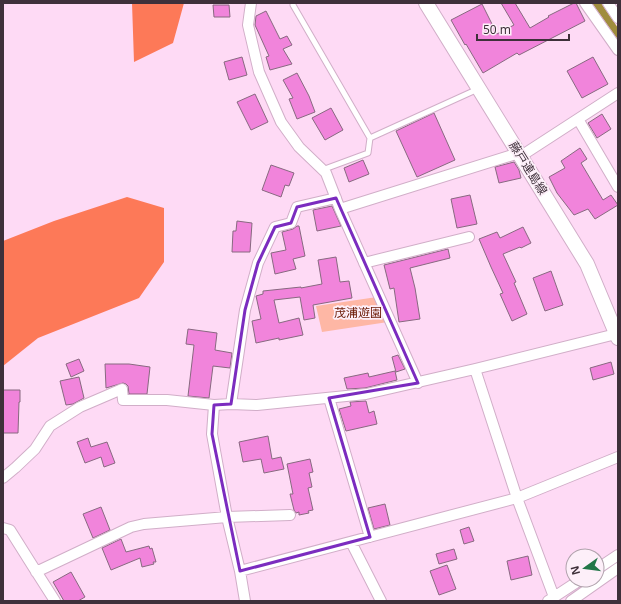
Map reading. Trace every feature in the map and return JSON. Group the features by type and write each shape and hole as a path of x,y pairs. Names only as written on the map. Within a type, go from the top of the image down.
{"main road":[{"name":"藤戸連島線","path":"426,3 587,264 617,336"}],"street":[{"path":"251,3 248,25 259,72 281,122 299,147 326,173 340,209 418,383"},
{"path":"585,3 618,50"},
{"path":"608,3 618,18"},
{"path":"340,209 520,154 618,93"},
{"path":"578,119 618,187"},
{"path":"231,404 245,310 258,262 275,227 291,222 297,207 336,198"},
{"path":"364,262 469,237"},
{"path":"3,478 16,468 35,449 50,426 80,407 122,389 123,400 167,400 214,405 257,405 330,398 366,394 418,383 617,336"},
{"path":"475,369 551,599 568,588"},
{"path":"330,398 370,537"},
{"path":"214,405 212,434 227,517 240,571 244,601"},
{"path":"240,571 517,498 618,457"},
{"path":"36,572 131,527 144,524 227,517 290,515"},
{"path":"3,528 10,530 56,601"},
{"path":"351,542 381,601"},
{"path":"605,564 618,555"},
{"path":"570,601 618,568"}],"lane":[{"path":"293,3 370,138 368,153 322,170"},
{"path":"370,138 479,89"}],"highlighted area":[{"path":"336,198 418,383 329,398 370,537 240,571 212,434 214,405 231,404 245,310 258,263 275,227 291,223 297,207"}],"green space":[{"name":"茂浦遊園","path":"377,297 388,322 322,332 316,306"}],"shaded area":[{"path":"132,3 184,3 173,43 134,62"},
{"path":"592,3 601,3 618,28 618,40"},
{"path":"127,197 164,208 164,262 139,298 38,338 3,366 3,241 54,221"}],"building":[{"path":"501,3 515,3 530,28 549,17 548,16 574,3 576,3 585,21 519,55 517,53 483,73 451,20 482,4 497,34 514,25"},
{"path":"213,5 229,5 230,17 214,17"},
{"path":"266,11 280,39 287,36 292,45 283,49 292,64 270,70 266,57 269,56 255,25 256,16"},
{"path":"242,57 247,75 229,80 224,62"},
{"path":"593,57 608,84 582,98 567,71"},
{"path":"297,73 309,96 315,112 297,119 289,99 293,98 283,80"},
{"path":"255,94 268,122 251,130 237,102"},
{"path":"331,108 343,130 325,140 312,118"},
{"path":"434,113 455,160 417,177 396,131"},
{"path":"602,114 611,129 597,138 588,123"},
{"path":"580,148 587,159 581,163 603,200 611,195 618,205 595,219 588,209 574,215 557,193 549,177 565,168 561,161"},
{"path":"363,160 369,174 349,182 344,168"},
{"path":"514,162 519,170 521,178 499,183 495,167"},
{"path":"271,165 294,173 289,186 285,185 281,197 262,190"},
{"path":"470,195 477,224 457,228 451,199"},
{"path":"332,206 341,226 317,231 313,210"},
{"path":"237,221 252,223 250,252 232,252 233,231 236,231"},
{"path":"299,226 305,256 293,259 296,269 275,274 271,253 286,250 282,232 293,229"},
{"path":"523,227 531,243 503,254 516,282 514,283 527,314 512,321 500,294 503,293 479,239 497,232 500,238"},
{"path":"448,249 450,258 410,268 420,319 399,322 394,288 390,289 384,265"},
{"path":"336,257 340,282 349,281 352,298 313,305 315,318 304,320 300,297 274,300 279,323 299,318 303,335 256,343 252,321 261,319 256,296 263,294 263,291 301,288 322,284 318,260"},
{"path":"551,271 563,305 545,311 533,278"},
{"path":"188,329 217,333 215,350 232,353 230,368 213,366 209,398 188,396 194,345 186,344"},
{"path":"398,355 405,369 396,372 392,357"},
{"path":"79,359 84,371 71,377 66,364"},
{"path":"611,362 614,374 593,380 590,368"},
{"path":"105,364 129,364 150,367 147,394 129,394 128,386 123,383 106,388"},
{"path":"395,371 397,380 365,388 347,389 344,378 368,373 369,377"},
{"path":"79,377 84,398 73,404 66,405 60,381"},
{"path":"3,390 20,390 18,433 3,433"},
{"path":"366,401 369,413 374,411 377,424 346,431 339,409 351,406 350,402"},
{"path":"268,436 272,459 281,457 284,469 264,473 261,459 243,462 239,442"},
{"path":"88,438 91,447 107,442 115,463 104,467 101,457 85,463 77,442"},
{"path":"310,459 313,472 309,473 312,487 308,488 313,510 308,511 309,513 299,515 299,512 296,513 294,510 290,494 293,494 287,464"},
{"path":"385,504 390,525 374,529 368,508"},
{"path":"101,507 110,530 93,538 83,514"},
{"path":"469,527 474,541 464,544 460,530"},
{"path":"121,539 126,552 149,546 150,549 152,548 156,562 153,562 154,564 142,567 140,558 111,570 102,548"},
{"path":"454,549 457,559 439,564 436,554"},
{"path":"528,556 532,575 511,580 507,561"},
{"path":"447,565 456,589 439,595 430,571"},
{"path":"71,572 85,597 78,601 64,601 53,582"}]}
